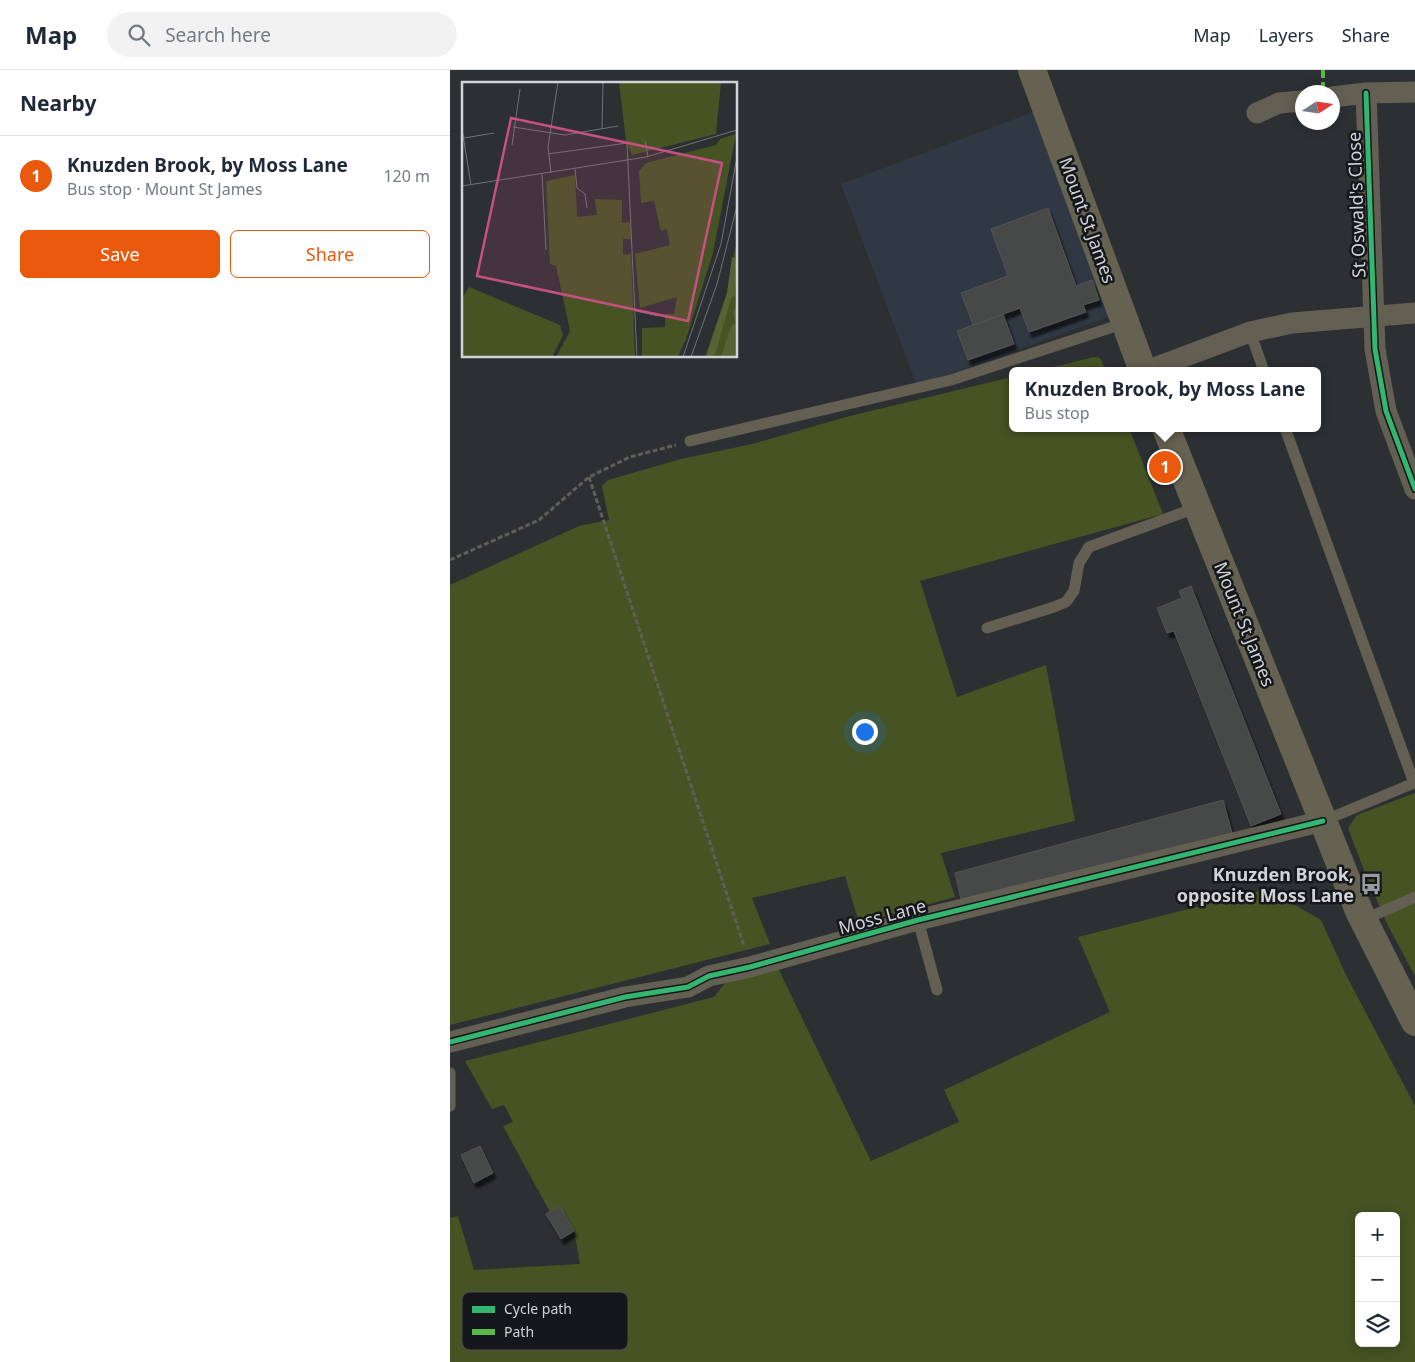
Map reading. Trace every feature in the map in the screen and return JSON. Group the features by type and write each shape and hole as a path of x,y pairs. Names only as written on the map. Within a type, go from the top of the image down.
{"main road":[{"name":"Mount St James","path":"1032,70 1142,367"},
{"name":"Mount St James","path":"1168,432 1363,920 1415,1022"}],"street":[{"path":"1340,96 1366,93 1415,92"},
{"name":"St Oswald's Close","path":"1366,93 1375,349 1386,411 1415,489"},
{"path":"1258,113 1279,103 1295,102"},
{"path":"1155,367 1250,332 1292,323 1415,313"},
{"name":"Moss Lane","path":"450,1042 625,997 688,987 708,976 750,967 918,920 1323,821"}],"lane":[{"path":"690,441 951,380 1126,323"},
{"path":"1250,332 1263,367"},
{"path":"1286,432 1414,783 1323,821"},
{"path":"986,628 1066,602 1074,591 1079,562 1089,547 1198,507"},
{"path":"1363,920 1415,897"},
{"path":"918,920 936,990"},
{"path":"450,1073 450,1106"}],"path":[{"path":"450,560 539,520 588,477 630,457 690,441"},
{"path":"588,477 750,967"}],"shaded area":[{"path":"1033,112 1109,317 917,386 841,184"}],"green space":[{"path":"1094,357 1100,358 1104,367 1053,367"},
{"path":"1009,378 1009,432 1131,432 1163,514 920,581 957,697 1046,665 1075,821 941,853 955,897 859,923 845,876 752,898 770,944 450,1025 450,585 579,526 609,520 602,486 608,480 681,459 752,444 846,417"},
{"path":"1415,793 1415,976 1387,924 1348,828 1357,815"},
{"path":"1267,889 1321,920 1346,975 1415,1106 1415,1362 450,1362 450,1218 458,1216 474,1270 580,1264 574,1231 560,1206 550,1212 503,1126 513,1122 504,1105 492,1109 465,1061 714,997 725,983 778,968 871,1161 959,1122 944,1090 1110,1012 1078,937"}],"building":[{"path":"1048,208 1076,286 1092,280 1099,300 1083,305 1086,312 1029,332 1020,308 973,325 961,293 1008,276 991,229"},
{"path":"1003,314 1014,344 968,360 957,331"},
{"path":"1191,586 1281,814 1251,826 1174,631 1167,633 1157,608 1182,598 1179,591"},
{"path":"1223,800 1232,833 961,899 955,873"},
{"path":"480,1146 493,1173 474,1183 461,1155"},
{"path":"560,1206 574,1231 561,1239 546,1214"}],"marked path":[{"path":"1323,70 1323,85"}],"cycle path":[{"path":"1366,93 1375,349 1386,411 1415,489"},
{"path":"450,1042 625,997 688,987 709,976 750,967 918,920 1323,821"}],"place":[{"name":"Knuzden Brook, by Moss Lane","path":"1165,467"},
{"name":"Knuzden Brook, opposite Moss Lane","path":"1371,884"}]}
